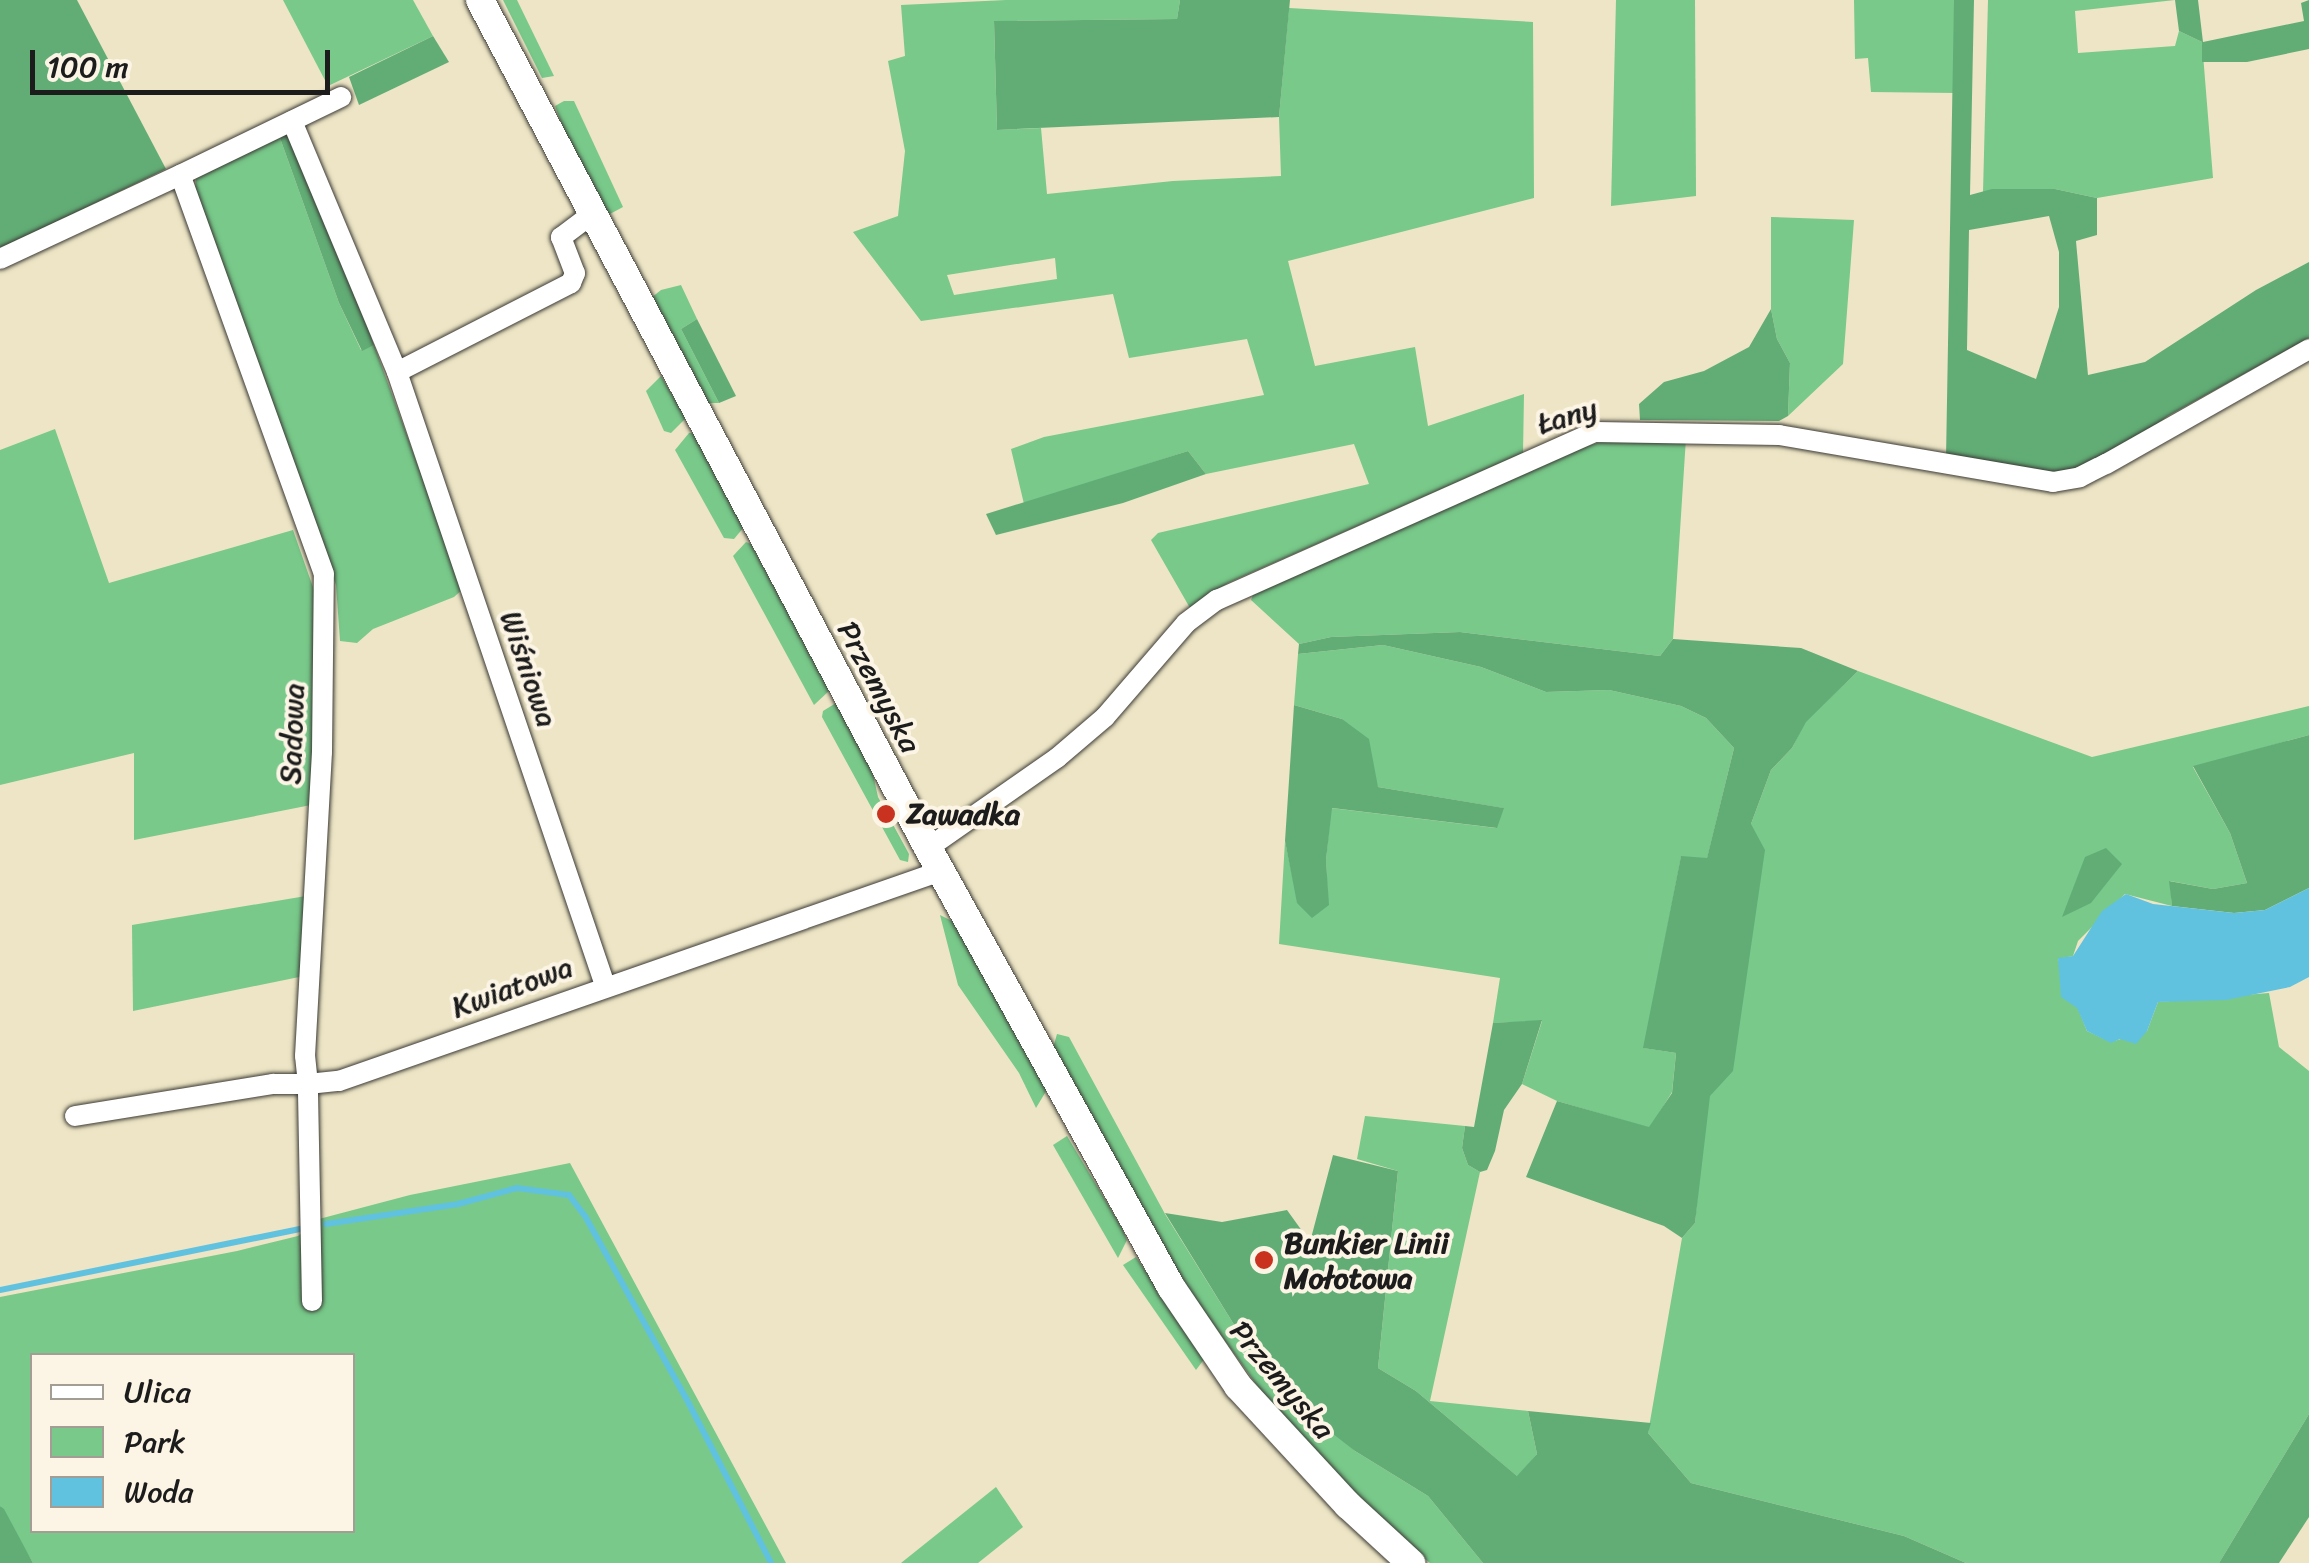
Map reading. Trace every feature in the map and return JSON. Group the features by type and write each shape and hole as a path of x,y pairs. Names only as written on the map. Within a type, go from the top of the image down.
{"main road":[{"name":"Przemyska","path":"480,0 935,859 1198,1329 1238,1386 1293,1448 1411,1563"}],"street":[{"path":"0,259 341,97"},
{"name":"Wiśniowa","path":"292,120 397,372 605,985"},
{"name":"Sadowa","path":"180,175 324,574 324,697 306,1056 308,1084"},
{"path":"397,372 572,282 575,273 561,237 592,214"},
{"name":"Łany","path":"935,859 1105,717 1186,624 1218,600 1595,432 1778,434 2052,482 2080,477 2106,464 2309,349"},
{"name":"Kwiatowa","path":"308,1084 340,1081 935,859"},
{"path":"75,1116 273,1084 308,1084 312,1301"}],"green space":[{"path":"0,0 77,0 166,169 0,249"},
{"path":"283,0 413,0 433,36 328,86"},
{"path":"503,0 517,0 554,76 542,78"},
{"path":"1006,0 1180,0 1177,19 994,21 997,130 1041,128 1047,194 1173,181 1281,176 1279,117 1289,8 1533,22 1534,198 1288,261 1315,366 1415,347 1428,426 1524,394 1523,453 1228,583 1190,608 1151,540 1158,533 1369,484 1354,444 1206,474 1188,451 1024,504 1011,449 1044,437 1264,395 1247,339 1129,358 1113,294 921,321 853,232 898,216 905,151 888,61 905,56 901,5","holes":["1055,258 1057,279 954,295 947,275"]},
{"path":"1180,0 1290,0 1279,117 997,130 994,21 1177,19"},
{"path":"1616,0 1695,0 1696,196 1611,206"},
{"path":"1854,0 1954,0 1956,93 1871,92 1868,58 1855,59"},
{"path":"1954,0 1974,0 1970,195 1992,189 2055,189 2097,198 2097,235 2076,241 2088,375 2145,362 2256,290 2309,262 2309,338 2168,416 2110,458 2062,473 1946,458","holes":["2049,216 2059,252 2059,307 2036,379 1967,350 1969,230"]},
{"path":"1988,0 2175,0 2075,11 2078,53 2175,46 2179,31 2202,42 2213,178 2097,198 2055,189 1983,192"},
{"path":"2175,0 2198,0 2203,42 2304,21 2301,3 2309,0 2309,49 2247,62 2202,62 2202,42 2179,31"},
{"path":"433,36 449,62 359,105 349,77"},
{"path":"574,101 623,207 608,215 565,133 555,106"},
{"path":"291,132 338,244 374,345 362,351 339,303 280,138"},
{"path":"280,138 339,303 361,350 374,345 463,589 454,597 373,629 357,643 340,641 336,585 195,187 197,174"},
{"path":"1771,217 1854,220 1843,364 1788,416 1790,363 1777,339 1771,309"},
{"path":"681,285 697,319 681,329 719,403 707,403 651,298 661,290"},
{"path":"1771,309 1777,339 1790,363 1788,416 1779,421 1640,420 1639,404 1664,382 1704,371 1749,347"},
{"path":"697,319 736,396 719,403 681,329"},
{"path":"661,376 686,418 671,433 664,431 646,391"},
{"path":"55,429 109,583 293,530 321,610 311,805 134,840 134,753 0,785 0,450"},
{"path":"689,433 694,433 744,527 734,539 724,538 675,450"},
{"path":"1686,438 1673,639 1660,656 1460,632 1331,637 1299,644 1251,600 1254,592 1559,454 1612,439"},
{"path":"1188,451 1206,474 1123,503 996,535 986,514"},
{"path":"746,542 751,544 830,690 814,705 733,556"},
{"path":"1460,632 1660,656 1673,639 1801,648 1858,671 1806,722 1792,748 1771,770 1751,824 1765,850 1733,1071 1710,1096 1695,1223 1682,1238 1664,1226 1526,1177 1557,1101 1649,1127 1672,1093 1676,1053 1643,1048 1681,856 1707,858 1734,748 1706,718 1681,706 1609,690 1546,692 1481,667 1383,645 1298,654 1299,644 1331,637"},
{"path":"1383,645 1481,667 1546,692 1609,690 1681,706 1706,718 1734,748 1707,859 1681,857 1644,1048 1676,1053 1672,1092 1650,1128 1557,1101 1522,1084 1542,1021 1493,1023 1500,978 1279,944 1285,841 1298,903 1328,905 1326,860 1331,808 1496,828 1503,808 1378,787 1342,719 1294,705 1298,654"},
{"path":"1858,671 2092,757 2309,706 2309,735 2193,767 2230,833 2247,883 2213,889 2170,881 2172,906 2125,894 2078,941 2073,956 2058,959 2087,1031 2111,1042 2147,1031 2158,1002 2269,993 2279,1047 2309,1071 2309,1414 2219,1563 1966,1563 1904,1536 1691,1483 1648,1433 1682,1238 1695,1223 1703,1137 1751,824 1771,770 1792,748 1805,722"},
{"path":"836,703 872,770 878,797 909,854 908,862 900,860 822,717 823,711"},
{"path":"1294,705 1342,719 1369,739 1378,787 1504,808 1497,828 1332,808 1326,860 1329,905 1312,918 1297,903 1285,841"},
{"path":"2309,735 2309,888 2265,910 2234,913 2172,906 2169,881 2213,889 2247,883 2230,833 2193,766"},
{"path":"2106,848 2122,864 2091,903 2062,917 2085,857"},
{"path":"306,896 304,976 133,1011 132,925"},
{"path":"940,915 956,923 1048,1088 1036,1108 1019,1073 958,985"},
{"path":"1542,1020 1522,1084 1504,1110 1495,1151 1487,1170 1480,1172 1468,1165 1462,1148 1465,1126 1474,1127 1493,1023"},
{"path":"1057,1034 1069,1037 1165,1214 1233,1323 1355,1451 1428,1496 1483,1563 1430,1563 1327,1470 1256,1384 1188,1289 1053,1048"},
{"path":"1365,1116 1465,1126 1462,1148 1468,1165 1480,1172 1430,1401 1528,1411 1537,1454 1518,1477 1416,1391 1378,1368 1398,1171 1357,1159"},
{"path":"1067,1136 1122,1228 1127,1240 1118,1258 1053,1145"},
{"path":"1333,1155 1398,1171 1378,1368 1416,1391 1517,1476 1537,1454 1528,1411 1651,1423 1648,1433 1691,1483 1904,1536 1966,1563 1483,1563 1428,1496 1355,1451 1292,1402 1233,1323 1165,1213 1222,1222 1287,1210 1310,1242"},
{"path":"570,1163 786,1563 33,1563 0,1506 0,1297 237,1251 298,1236 319,1219 410,1195"},
{"path":"1136,1257 1205,1358 1196,1370 1123,1265"},
{"path":"2309,1414 2309,1517 2279,1563 2219,1563"},
{"path":"996,1487 1023,1527 978,1563 901,1563"},
{"path":"0,1506 4,1509 33,1563 0,1563"}],"water":[{"path":"2309,888 2309,977 2290,987 2226,1000 2158,1002 2147,1031 2136,1044 2120,1039 2111,1043 2087,1031 2077,1008 2061,997 2058,958 2073,956 2102,911 2126,894 2153,904 2234,913 2265,910"}],"waterway":[{"path":"326,1224 458,1204 517,1188 569,1195 585,1216 686,1398 771,1563"},
{"path":"0,1290 300,1229"}],"place":[{"name":"Zawadka","path":"886,814"},
{"name":"Bunkier Linii Mołotowa","path":"1264,1260"}]}
